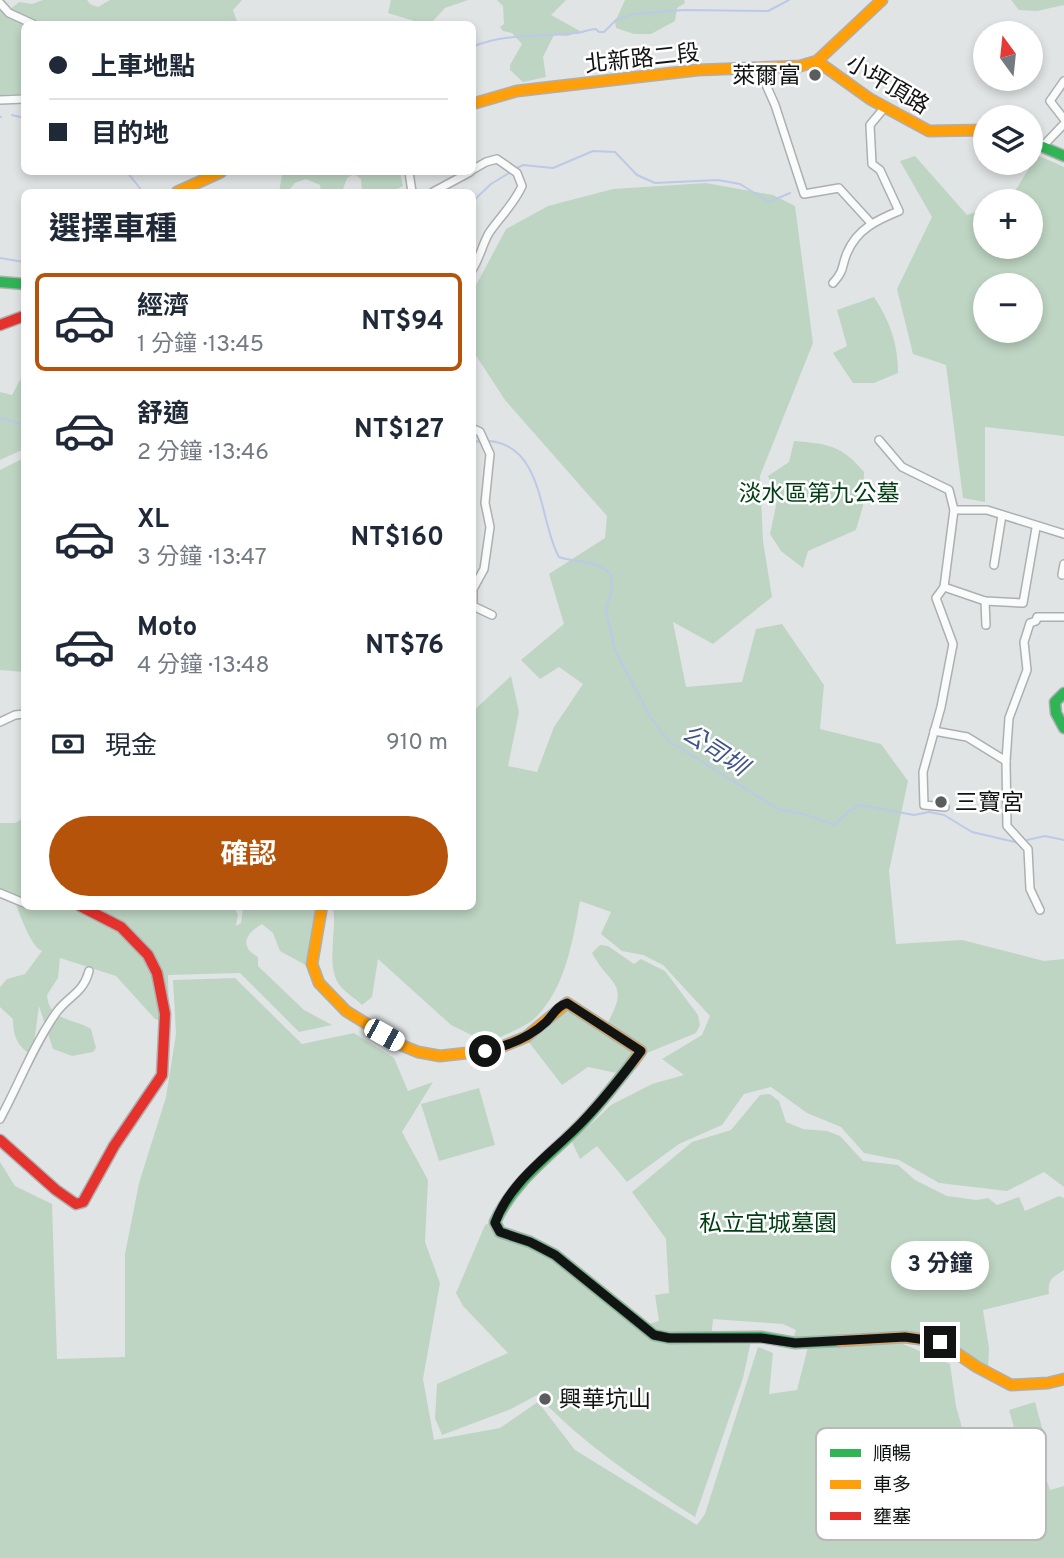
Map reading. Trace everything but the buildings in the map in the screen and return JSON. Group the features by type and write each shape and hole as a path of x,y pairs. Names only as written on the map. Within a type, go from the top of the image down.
{"street":[{"path":"817,61 882,0"},
{"path":"0,3 9,13 26,21"},
{"name":"北新路二段","path":"476,103 517,91 698,70 800,66 817,61"},
{"name":"小坪頂路","path":"817,61 885,107 929,131 973,130"},
{"path":"759,69 775,105 804,194 839,188 870,222"},
{"path":"1043,146 1064,122 1050,101 1064,81"},
{"path":"0,100 21,99"},
{"path":"833,283 843,272 847,252 870,222 899,211 880,170 872,164 870,125 885,107"},
{"path":"1043,147 1064,156"},
{"path":"476,169 497,159 514,170 522,186 517,198 487,237 476,265"},
{"path":"181,189 214,175"},
{"path":"438,189 464,175"},
{"path":"0,282 21,284"},
{"path":"0,325 21,317"},
{"path":"476,430 480,432 490,454 485,503 491,527 484,569 476,584"},
{"path":"880,440 902,467 949,490 954,510 944,587 936,598 953,643 923,772 924,805 945,807"},
{"path":"954,510 987,510 1064,534"},
{"path":"994,565 1002,515"},
{"path":"944,587 985,601 1023,603 1036,527"},
{"path":"1062,575 1064,564"},
{"path":"985,601 986,625"},
{"path":"476,608 492,615"},
{"path":"1040,910 1030,889 1028,849 1007,826 1006,761 1009,718 1027,670 1024,642 1030,622 1036,621 1037,617 1064,617"},
{"path":"1064,693 1055,702 1059,724 1064,728"},
{"path":"0,722 21,715"},
{"path":"934,731 967,737 1006,761"},
{"path":"0,893 21,902"},
{"path":"0,1140 23,1157 60,1195 76,1204 83,1202 113,1147 163,1073 166,1020 158,974 148,952 138,940 105,916 90,910"},
{"path":"322,910 320,928 313,950 313,971 330,997 412,1051 433,1055 468,1054 502,1048 530,1035 559,1006 567,1003 641,1051 589,1115 522,1180 500,1210 495,1223 500,1232 530,1242 555,1255 654,1335 669,1338 761,1338 795,1343 905,1337 940,1342 977,1367 1011,1385 1048,1383 1064,1379"},
{"path":"0,1119 30,1057 57,1011 85,985 89,971"}],"green space":[{"path":"43,0 87,0 98,7 110,0 242,0 233,10 237,21 21,21 21,94 0,95 0,11 8,11 19,2 32,4"},
{"path":"391,0 468,0 445,8 433,21 414,21 388,13"},
{"path":"497,0 566,0 551,15 580,31 568,36 554,35 543,57 546,77 523,82 510,70 522,44 512,33 503,31 500,27 504,24 503,6"},
{"path":"625,0 684,0 685,3 677,8 675,21 651,34 634,34 616,28 615,22"},
{"path":"1011,0 1064,0 1064,5 1037,11 1019,10"},
{"path":"915,156 967,215 973,213 973,259 1043,259 1043,189 1016,189 1025,175 1043,175 1043,158 1064,167 1064,436 985,427 985,502 963,498 946,365 913,354 897,289 932,217 900,161"},
{"path":"282,175 352,175 347,178 343,189 321,189 320,185 306,179 295,183 290,189 280,189"},
{"path":"355,175 401,175 403,186 398,189 362,189 361,179"},
{"path":"706,183 773,195 795,206 813,343 760,476 763,541 772,597 713,644 673,622 686,687 742,682 756,629 782,624 824,685 820,729 881,744 908,781 889,871 896,944 962,940 1044,961 1064,959 1064,1187 1044,1172 1007,1191 939,1183 899,1160 864,1153 841,1127 807,1113 771,1087 744,1094 722,1125 679,1144 627,1182 597,1146 580,1159 572,1142 611,1105 652,1084 684,1075 662,1059 702,1035 710,1016 663,965 643,955 622,951 601,934 611,912 580,901 567,962 555,992 536,1017 526,1025 488,1043 451,1025 378,959 372,997 362,1005 337,981 332,955 333,910 476,910 476,708 511,676 519,712 508,766 537,772 554,727 583,684 559,667 540,679 521,660 564,624 549,574 605,538 607,516 505,400 476,356 476,285 506,229 548,206 613,189"},
{"path":"874,297 892,333 898,373 874,383 853,383 833,353 847,346 837,310"},
{"path":"20,380 21,450 0,460 0,392 12,395"},
{"name":"淡水區第九公墓","path":"794,441 816,443 841,451 864,472 863,506 856,530 808,551 803,568 781,551 770,534 777,501 768,476 789,462"},
{"path":"21,460 21,672 0,670 0,470"},
{"path":"21,820 21,910 236,910 238,915 236,926 241,923 243,910 318,910 309,967 280,951 273,933 262,924 248,936 246,944 258,957 258,966 304,1010 332,1025 299,1032 240,973 168,975 169,1023 155,1019 116,976 60,958 58,978 47,995 49,1004 57,1015 91,1029 96,1048 93,1052 72,1056 53,1049 39,1006 34,1043 36,1053 34,1056 29,1053 18,1041 13,1019 0,1007 0,987 7,979 25,974 42,951 30,937 15,901 0,893 0,823 15,823"},
{"path":"600,945 608,946 634,964 641,959 665,971 698,1015 700,1025 696,1033 647,1053 607,1024 618,992 592,953"},
{"path":"235,978 302,1044 354,1033 394,1058 408,1091 433,1082 402,1132 428,1180 425,1242 440,1283 423,1379 434,1440 500,1428 538,1402 575,1450 697,1525 705,1514 758,1347 773,1353 769,1394 797,1390 808,1347 901,1343 950,1364 962,1428 816,1428 816,1540 1046,1540 1046,1478 1050,1490 1064,1486 1064,1558 0,1558 0,1162 15,1186 52,1204 57,1359 125,1357 125,1254 139,1183 166,1097 176,1034 173,980"},
{"path":"565,1005 639,1052 621,1074 588,1067 562,1085 528,1041"},
{"path":"479,1088 495,1145 439,1161 421,1104"},
{"name":"私立宜城墓園","path":"770,1094 779,1101 786,1122 803,1129 827,1131 840,1136 863,1161 898,1165 915,1180 947,1196 977,1200 988,1198 997,1205 1019,1197 1025,1211 1059,1196 1064,1198 1064,1270 1052,1279 1049,1294 983,1310 989,1348 988,1371 940,1347 906,1336 792,1341 796,1330 783,1324 713,1319 711,1341 751,1341 743,1378 695,1517 592,1446 537,1395 511,1409 442,1435 435,1418 437,1384 508,1353 463,1306 456,1293 485,1225 493,1221 497,1231 540,1249 638,1327 659,1321 655,1295 669,1293 666,1239 632,1192 692,1142 731,1130 760,1095"},
{"path":"1035,1402 1042,1428 1014,1428 1009,1410"}],"waterway":[{"path":"476,46 510,37 578,33 596,29 604,32 616,20 633,14 684,10 768,11 789,0"},
{"path":"12,115 21,117"},
{"path":"517,168 523,165 553,168 593,151 615,152 637,175 655,183 718,180 740,184 769,202 790,193"},
{"path":"476,198 491,184 509,173"},
{"name":"公司圳","path":"129,175 141,189"},
{"name":"公司圳","path":"0,258 21,262"},
{"name":"公司圳","path":"0,418 21,424"},
{"name":"公司圳","path":"490,441 508,446 521,457 531,471 559,557 592,563 611,574 612,588 606,610 615,650 650,717 669,741 778,809 835,825 849,811 860,805 914,815 929,812 944,815 972,832 1015,842"},
{"name":"公司圳","path":"1027,840 1045,836 1064,840"}],"traffic: fast":[{"path":"1043,147 1064,156"},
{"path":"0,282 21,284"},
{"path":"1064,693 1055,702 1056,713 1064,728"},
{"path":"632,1063 590,1115 523,1180 495,1222 500,1232 530,1242 555,1255 654,1335 669,1338 761,1337 795,1343 839,1341"}],"traffic: slow":[{"path":"476,103 517,91 698,70 800,66 817,61 882,0"},
{"path":"817,61 870,99 929,131 973,130"},
{"path":"184,189 214,175"},
{"path":"321,910 312,964 319,983 346,1011 401,1045 418,1052 440,1056 494,1050 526,1037 567,1003 641,1051 632,1063"},
{"path":"839,1341 905,1337 940,1342 977,1367 1011,1385 1048,1383 1064,1379"}],"traffic: jam":[{"path":"0,325 21,317"},
{"path":"0,1140 56,1190 76,1204 83,1202 114,1146 162,1075 165,1014 157,973 148,955 121,927 88,910"}],"place":[{"name":"萊爾富","path":"815,75"},
{"name":"三寶宮","path":"941,802"},
{"name":"興華坑山","path":"545,1399"}],"route":[{"path":"485,1051 502,1048 530,1035 548,1020 559,1006 567,1003 641,1051 611,1091 522,1180 508,1197 495,1223 500,1232 530,1242 555,1255 654,1335 669,1338 761,1338 795,1343 905,1337 940,1342"}]}
